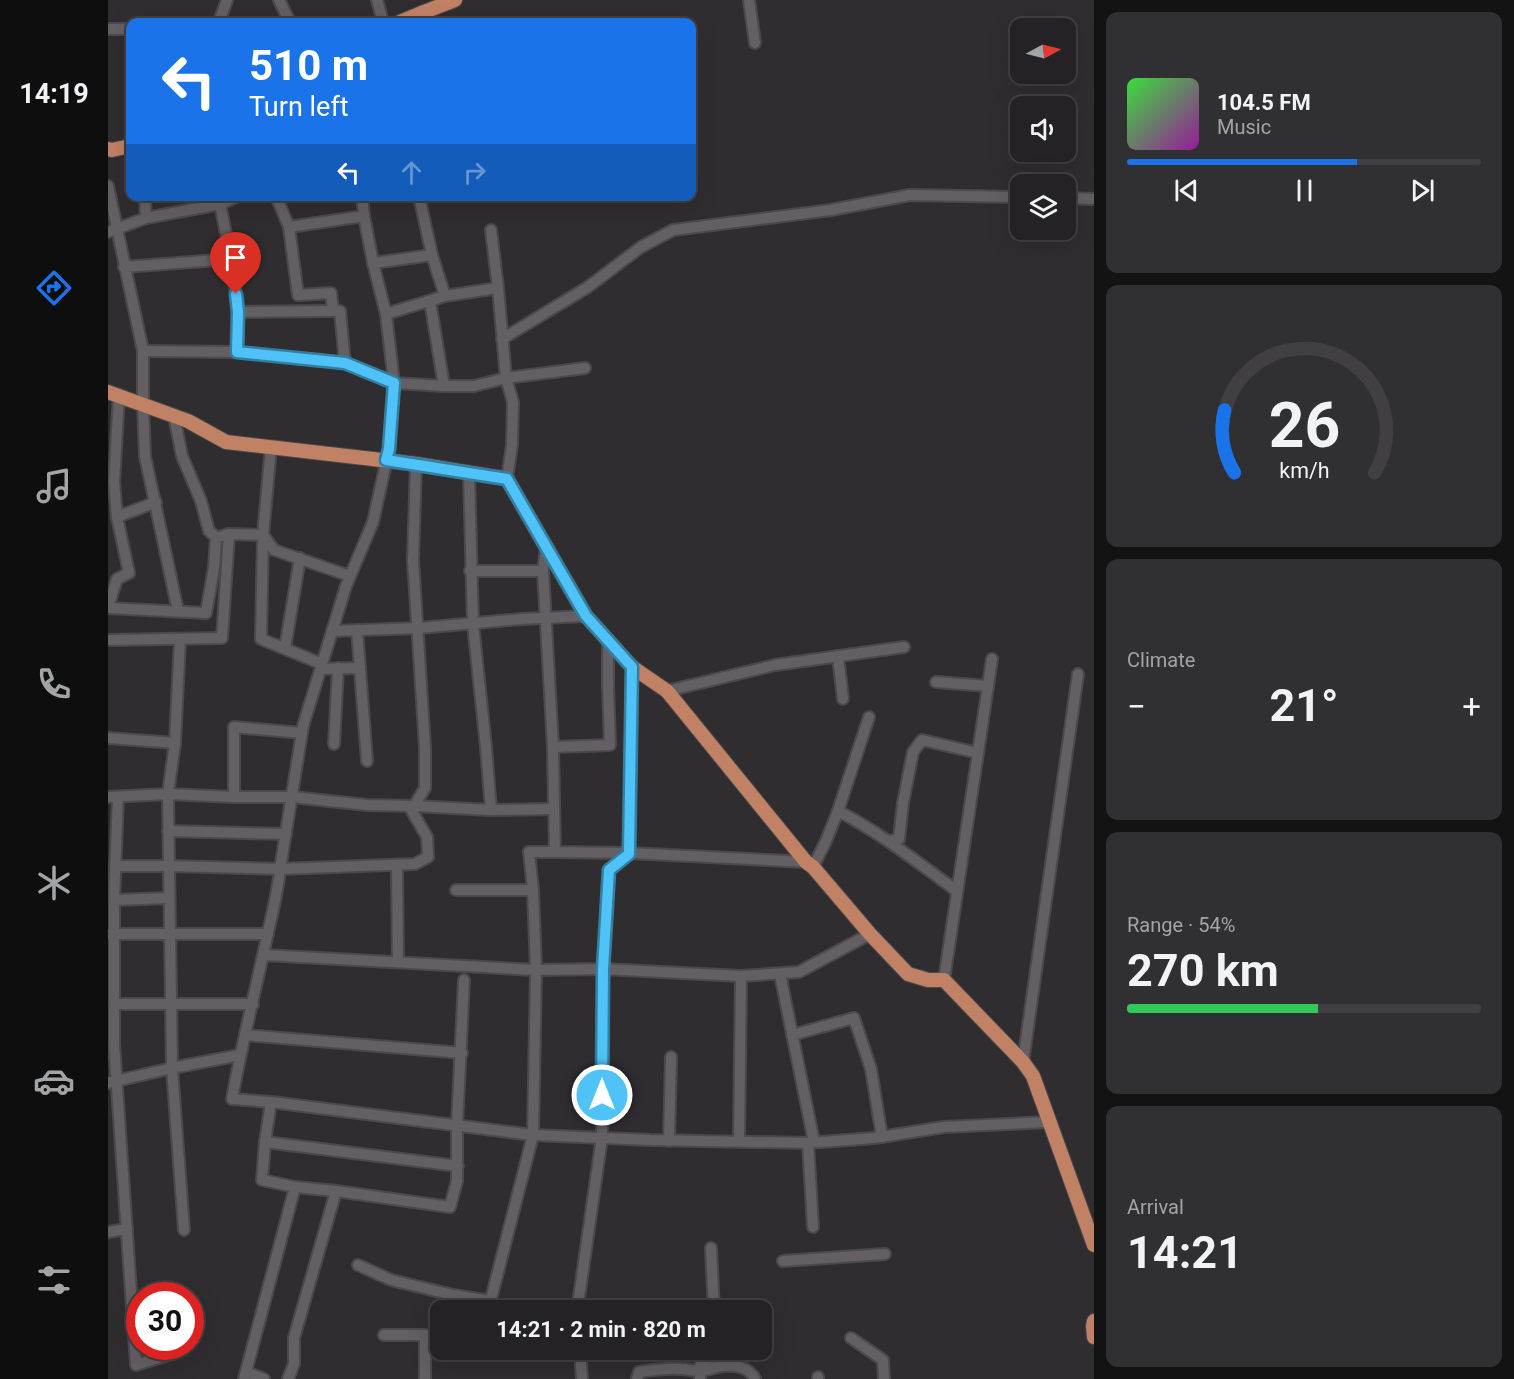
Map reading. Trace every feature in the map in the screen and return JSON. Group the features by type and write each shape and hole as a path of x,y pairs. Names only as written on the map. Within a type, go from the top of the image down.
{"main road":[{"path":"406,18 423,6 455,0"},
{"path":"108,149 126,147"},
{"path":"114,393 189,421 226,442 386,460 507,479 586,616 608,642 632,667 667,691 810,865 908,974 928,980 944,980 1034,1076 1094,1245"},
{"path":"1094,1321 1094,1337"}],"street":[{"path":"220,18 227,0"},
{"path":"279,0 288,18"},
{"path":"377,0 382,18"},
{"path":"749,0 755,42"},
{"path":"108,29 126,29"},
{"path":"108,186 113,231 124,267 143,351 146,456 178,610"},
{"path":"502,339 588,287 641,247 673,230 831,210 910,195 1010,197"},
{"path":"1076,198 1094,199"},
{"path":"145,201 146,218"},
{"path":"113,231 146,218 227,201"},
{"path":"278,201 289,227 297,295 330,293 333,311"},
{"path":"362,201 372,263 386,314 394,383 389,449 373,522 350,576 302,733 279,869 278,888 232,1099 533,1135 669,1141 811,1142 882,1137 944,1127 1049,1122"},
{"path":"419,201 445,296"},
{"path":"220,204 231,259 238,312 237,352"},
{"path":"289,227 364,216"},
{"path":"491,230 506,378 513,402 512,445 507,479"},
{"path":"372,263 432,255"},
{"path":"124,267 231,259"},
{"path":"386,314 445,296 498,288"},
{"path":"430,301 444,386"},
{"path":"238,312 340,311 345,363"},
{"path":"143,351 237,352 345,363 394,383 444,386 474,386 506,378 585,368"},
{"path":"114,393 114,482 117,517 129,573 117,579 108,607 206,613 214,568 216,537"},
{"path":"174,416 182,456 201,501 209,531 216,537"},
{"path":"271,447 263,535 261,639 321,666 360,668"},
{"path":"411,806 425,788 425,748 413,560 416,464"},
{"path":"469,474 473,624 491,810"},
{"path":"117,517 156,502"},
{"path":"216,537 230,534 263,535"},
{"path":"108,640 222,638 230,534"},
{"path":"263,535 274,550 350,576"},
{"path":"546,548 543,571 553,747 555,852"},
{"path":"285,648 300,558"},
{"path":"470,571 543,571"},
{"path":"332,631 418,628 586,616"},
{"path":"357,630 367,761"},
{"path":"180,639 175,742 168,794 168,831 172,1068 184,1230"},
{"path":"553,747 610,745 608,642"},
{"path":"667,691 776,665 904,646"},
{"path":"838,656 843,699"},
{"path":"944,980 992,659"},
{"path":"629,854 632,667"},
{"path":"334,744 338,668"},
{"path":"1023,1062 1078,674"},
{"path":"936,682 988,686"},
{"path":"491,1300 533,1135 536,970 529,852 629,854 810,865 826,841 838,811 869,717"},
{"path":"234,797 234,727 302,733"},
{"path":"108,738 175,742"},
{"path":"889,842 899,839 913,752 922,740 978,753"},
{"path":"131,1282 112,1082 114,1004 111,934 115,866 113,797 168,794 292,797 368,805 491,810 554,809"},
{"path":"115,866 279,869 415,864 428,857 427,837 411,806"},
{"path":"838,811 889,842 957,891"},
{"path":"168,831 286,834"},
{"path":"579,1300 602,1137 603,969 609,870 629,854"},
{"path":"397,865 398,962"},
{"path":"456,890 533,890"},
{"path":"114,900 169,898"},
{"path":"111,934 268,934"},
{"path":"264,955 536,970 603,969 741,976 798,972 870,934"},
{"path":"780,974 811,1142 813,1227"},
{"path":"739,1141 741,976"},
{"path":"271,1102 262,1180 295,1187 450,1207 458,1181 464,980"},
{"path":"114,1004 253,1004"},
{"path":"792,1035 854,1018 871,1069 882,1137"},
{"path":"245,1035 462,1053"},
{"path":"112,1082 240,1055"},
{"path":"669,1141 671,1057"},
{"path":"265,1142 458,1166"},
{"path":"264,1379 245,1375 295,1187"},
{"path":"288,1379 294,1364 294,1338 336,1191"},
{"path":"108,1232 127,1229"},
{"path":"711,1248 713,1300"},
{"path":"783,1261 885,1254"},
{"path":"358,1265 391,1280 469,1300"},
{"path":"384,1335 425,1335 425,1379"},
{"path":"851,1338 883,1360 884,1379"},
{"path":"136,1360 136,1365 152,1360"},
{"path":"581,1360 582,1379"},
{"path":"700,1375 700,1366 705,1360"},
{"path":"637,1379 639,1372 662,1368 681,1369 700,1375 721,1366 746,1369 755,1379"}],"route":[{"path":"236,294 237,352 345,363 394,383 389,449 386,460 507,479 586,616 632,667 629,854 609,870 603,969 602,1095"}]}
